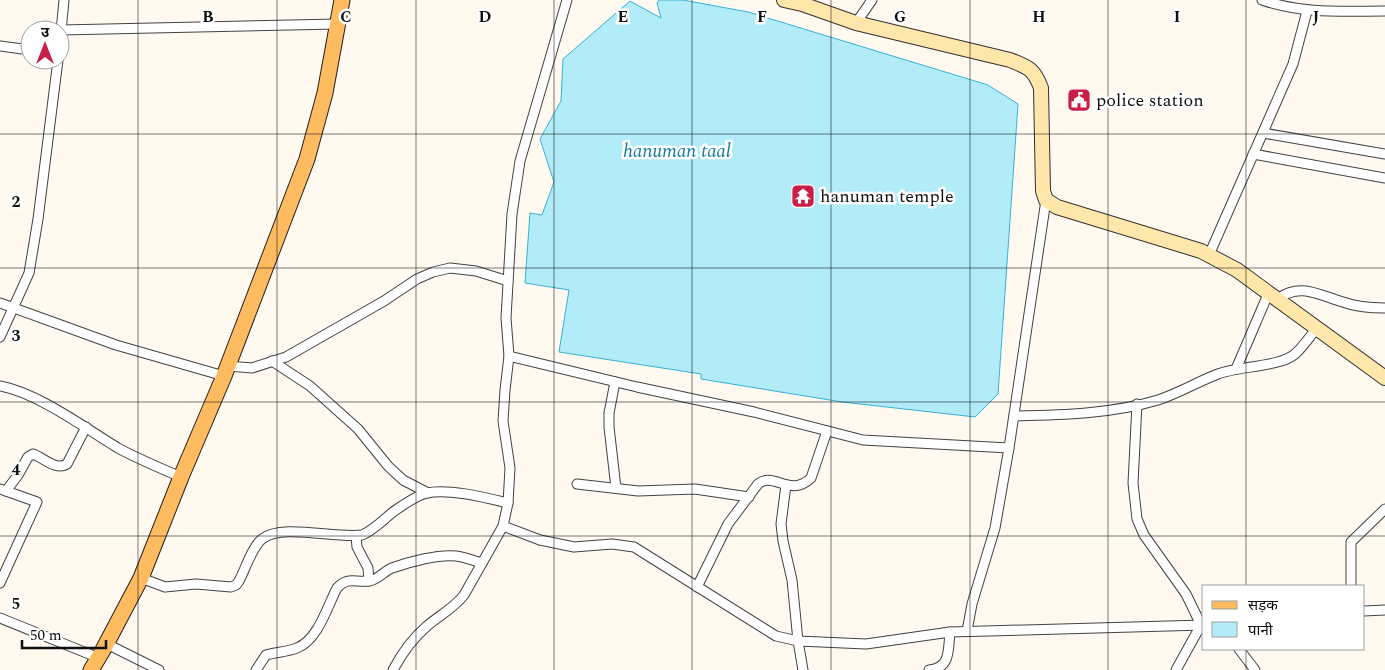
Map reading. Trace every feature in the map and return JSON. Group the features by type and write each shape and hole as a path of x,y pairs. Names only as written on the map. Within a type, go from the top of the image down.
{"main road":[{"path":"95,664 141,578 180,477 226,371 307,159 325,93 335,47 342,0"}],"street":[{"path":"62,20 64,0"},
{"path":"393,670 402,653 416,636 456,605 464,595 503,526 508,503 510,468 504,421 509,356 506,318 512,214 520,161 567,0"},
{"path":"784,0 802,4 856,23 1010,60 1026,66 1036,74 1041,88 1043,191 1046,200 1009,448 994,528 972,604 967,631"},
{"path":"856,23 872,0"},
{"path":"1262,0 1278,6 1307,11 1385,11"},
{"path":"1323,11 1326,0"},
{"path":"1209,255 1293,64 1307,11"},
{"path":"70,30 338,24"},
{"path":"0,46 20,49"},
{"path":"0,337 29,273 57,70"},
{"path":"1263,133 1385,154"},
{"path":"1253,154 1385,178"},
{"path":"1046,200 1057,207 1209,255 1237,270 1385,378"},
{"path":"0,303 116,345 226,371 252,368 286,357 433,272 450,268 476,271 508,281"},
{"path":"1271,295 1305,290 1345,303 1372,308 1385,308"},
{"path":"1236,369 1271,295"},
{"path":"1014,416 1108,411 1157,400 1184,390 1217,374 1283,361 1294,355 1317,328"},
{"path":"509,356 615,382 754,412 863,440 1009,448"},
{"path":"272,361 310,386 358,428 388,466 403,480 428,493"},
{"path":"615,382 609,413 609,427 616,488"},
{"path":"0,386 22,392 86,427 120,449 180,477"},
{"path":"1138,404 1133,483 1137,519 1144,535 1186,594 1202,625"},
{"path":"0,583 37,502 3,490 18,476 28,456 33,454 57,466 67,464 86,427"},
{"path":"697,587 728,524 758,484 763,480 769,480 786,486 799,486 805,483 811,478 828,431"},
{"path":"577,484 638,491 696,490 749,497"},
{"path":"786,486 781,524 792,580 803,670"},
{"path":"141,578 165,587 196,584 231,587 239,581 257,545 262,539 270,535 294,531 356,536 371,531 393,512 413,499 428,493 460,494 508,503"},
{"path":"1351,585 1351,542 1385,509"},
{"path":"503,526 540,540 574,547 612,544 634,547 776,636 798,641 866,644 967,631 1082,630 1202,625"},
{"path":"356,536 357,547 368,568 369,581"},
{"path":"256,670 266,656 305,645 313,637 337,588 342,582 350,580 369,581 378,578 390,569 438,557 455,556 482,563"},
{"path":"1365,611 1385,610"},
{"path":"0,618 95,664"},
{"path":"1176,670 1202,625"},
{"path":"929,670 938,669 944,665 950,632"},
{"path":"107,644 159,670"},
{"path":"1240,650 1254,670"}],"water":[{"name":"hanuman taal","path":"659,0 683,0 748,12 988,85 1018,104 998,394 975,417 842,402 701,379 701,374 559,352 569,290 525,283 530,213 542,215 554,182 540,139 561,101 563,59 630,1 661,18 657,3","holes":["796,188 812,191 808,206 793,203"]}],"place":[{"name":"police station","path":"1079,100"},
{"name":"hanuman temple","path":"803,196"}]}
